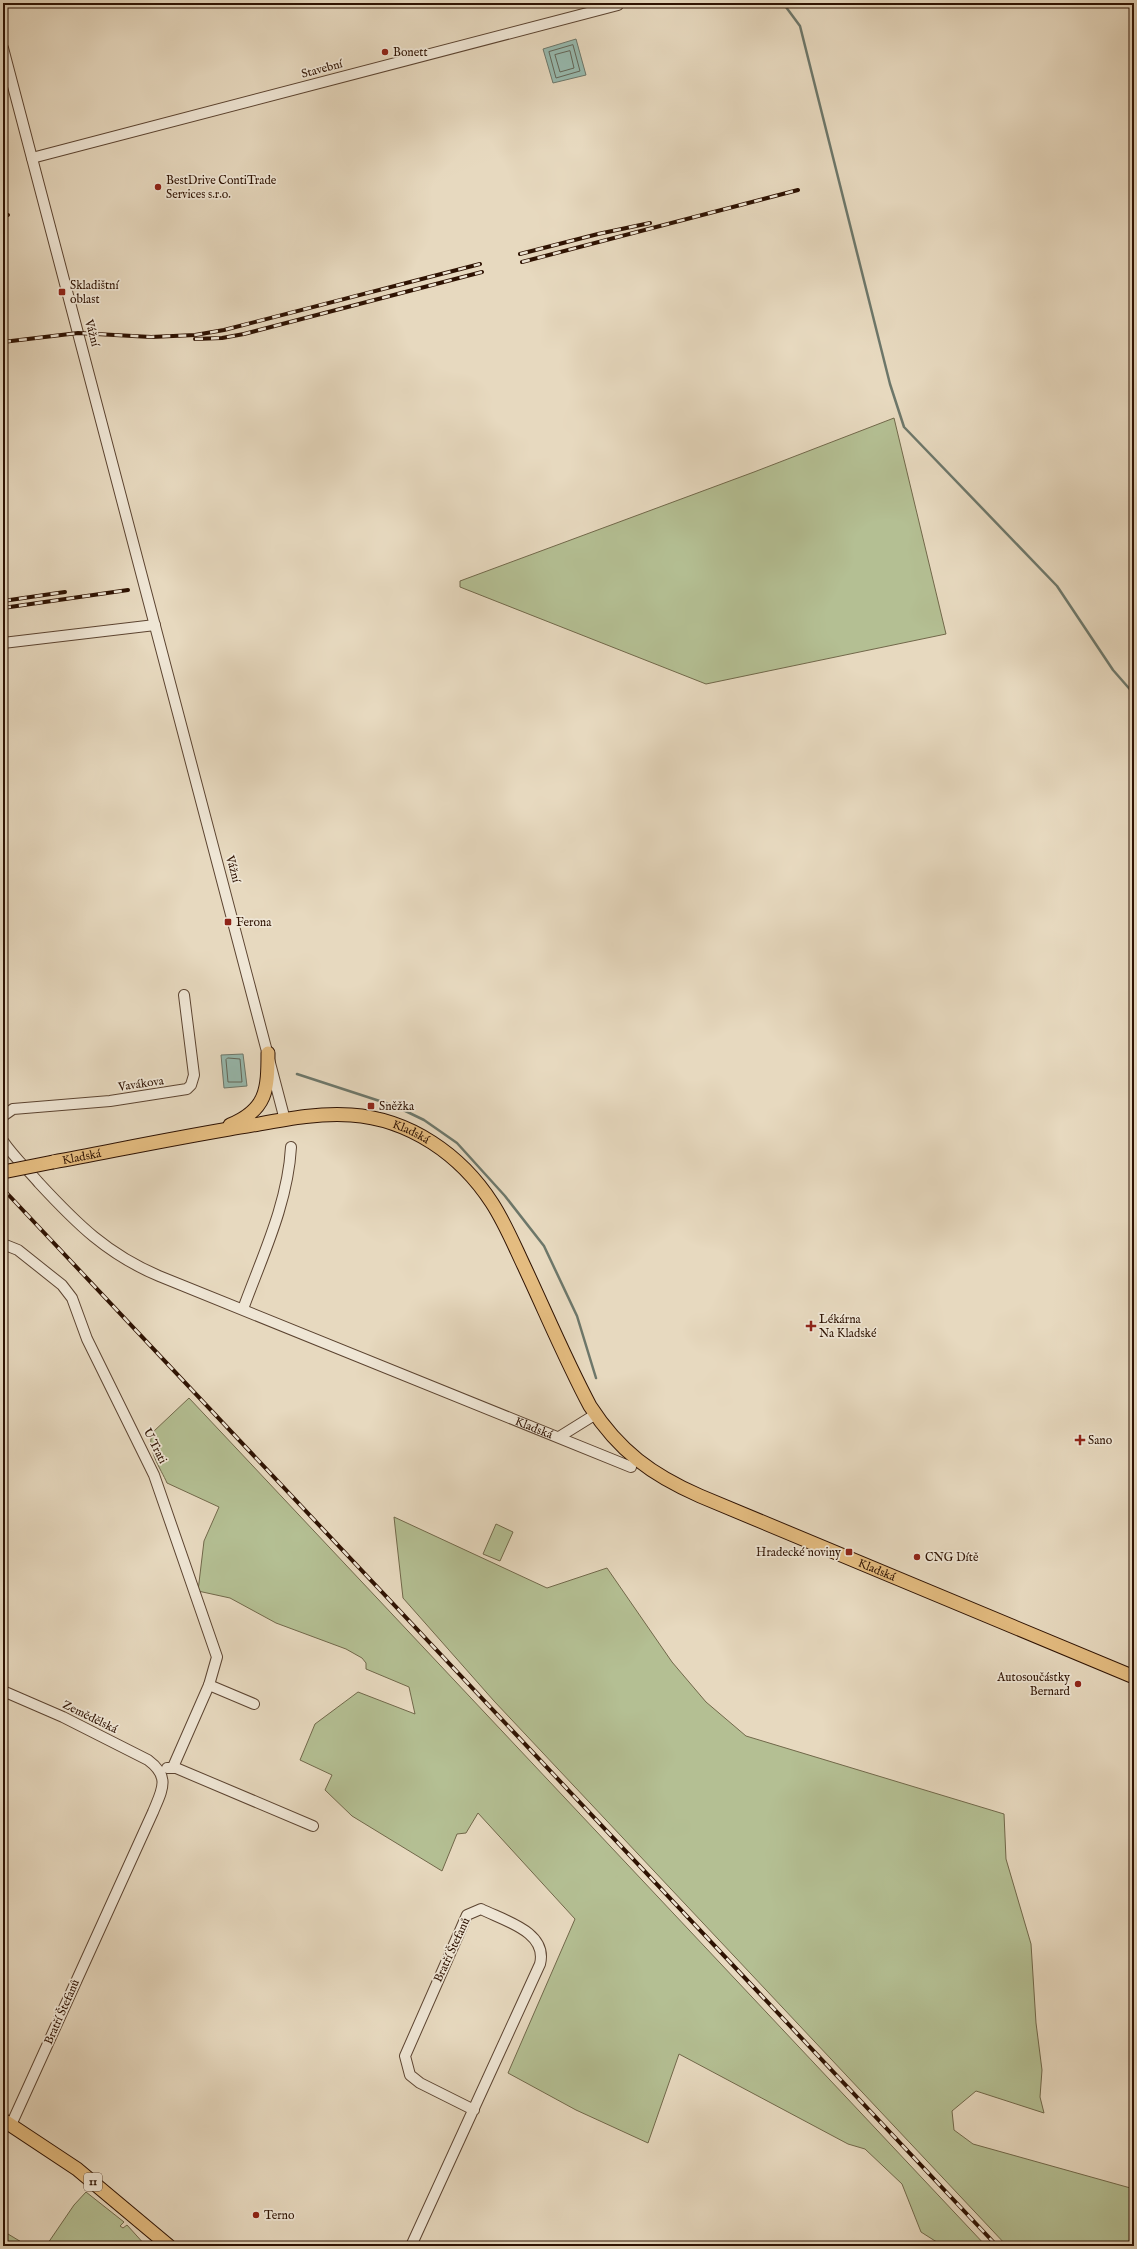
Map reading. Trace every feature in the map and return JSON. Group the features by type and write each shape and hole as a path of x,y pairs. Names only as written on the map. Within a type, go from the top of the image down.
{"main road":[{"path":"215,1131 248,1116 262,1100 268,1084 268,1053"},
{"name":"Kladská","path":"3,1172 215,1131 336,1114 370,1118 420,1135 442,1149 460,1164 479,1185 499,1215 582,1390 596,1414 621,1446 634,1458 667,1481 1134,1677"},
{"name":"Bratří Štefanů","path":"7,2123 89,2178 169,2246"}],"street":[{"name":"Stavební","path":"32,158 618,6"},
{"name":"Vážní","path":"3,48 8,86 32,158 285,1120"},
{"path":"3,643 155,625"},
{"name":"Vavákova","path":"3,1116 13,1110 110,1101 187,1089 191,1085 194,1074 184,995"},
{"name":"Kladská","path":"5,1145 71,1217 105,1247 140,1268 559,1437 631,1468"},
{"path":"243,1309 278,1214 290,1163 291,1147"},
{"name":"U Trati","path":"3,1244 14,1248 62,1285 70,1293 87,1340 154,1475 217,1657 210,1685"},
{"name":"Kladská","path":"559,1437 596,1414"},
{"path":"173,1767 210,1685 254,1704"},
{"name":"Zemědělská","path":"3,1691 63,1718 148,1760 160,1772"},
{"path":"160,1772 173,1767 313,1826"},
{"name":"Bratří Štefanů","path":"7,2123 113,1900 163,1786 164,1780 160,1772"},
{"name":"Bratří Štefanů","path":"411,2246 474,2110 537,1971 542,1955 541,1946 531,1935 482,1909 466,1915 405,2056 410,2075 420,2083 474,2110"}],"green space":[{"path":"894,418 946,634 706,684 460,587 460,581 754,472"},
{"path":"189,1398 986,2246 943,2246 921,2232 902,2184 865,2149 848,2144 679,2054 648,2143 576,2110 508,2073 575,1919 478,1813 466,1833 457,1834 442,1871 352,1816 325,1790 332,1775 300,1760 315,1724 358,1692 415,1714 409,1687 366,1669 366,1663 362,1658 346,1649 276,1623 230,1598 198,1591 204,1541 219,1507 167,1483 152,1451 151,1444 153,1432"},
{"path":"394,1517 547,1588 607,1568 672,1662 706,1702 746,1736 1004,1814 1006,1859 1031,1944 1036,2023 1042,2070 1040,2097 1044,2113 976,2091 952,2111 954,2130 973,2144 1134,2189 1134,2246 1007,2246 494,1701 403,1598"},
{"path":"496,1524 513,1532 500,1561 483,1554"},
{"path":"86,2192 124,2222 120,2226 123,2228 127,2225 146,2246 46,2246 74,2205"},
{"path":"3,2231 28,2246 3,2246"}],"water":[{"path":"576,39 586,75 553,83 543,49"},
{"path":"243,1054 247,1086 224,1088 221,1055"}],"waterway":[{"path":"783,3 800,26 890,384 904,427 1057,586 1113,670 1134,694"},
{"path":"297,1074 395,1106 424,1120 457,1143 505,1196 544,1246 577,1316 596,1378"}],"railway":[{"path":"522,262 798,190"},
{"path":"3,216 8,215"},
{"path":"520,254 598,234 650,223"},
{"path":"3,342 78,333 151,337 195,335 224,330 480,264"},
{"path":"195,339 222,338 244,334 482,272"},
{"path":"3,608 128,590"},
{"path":"3,601 65,592"},
{"path":"3,1189 997,2246"}],"place":[{"name":"Bonett","path":"385,52"},
{"name":"BestDrive ContiTrade Services s.r.o.","path":"158,187"},
{"name":"Skladištní oblast","path":"62,292"},
{"name":"Ferona","path":"228,922"},
{"name":"Sněžka","path":"371,1106"},
{"name":"Lékárna Na Kladské","path":"811,1326"},
{"name":"Sano","path":"1080,1440"},
{"name":"Hradecké noviny","path":"849,1552"},
{"name":"CNG Dítě","path":"917,1557"},
{"name":"Autosoučástky Bernard","path":"1078,1684"},
{"name":"Terno","path":"256,2215"}]}
